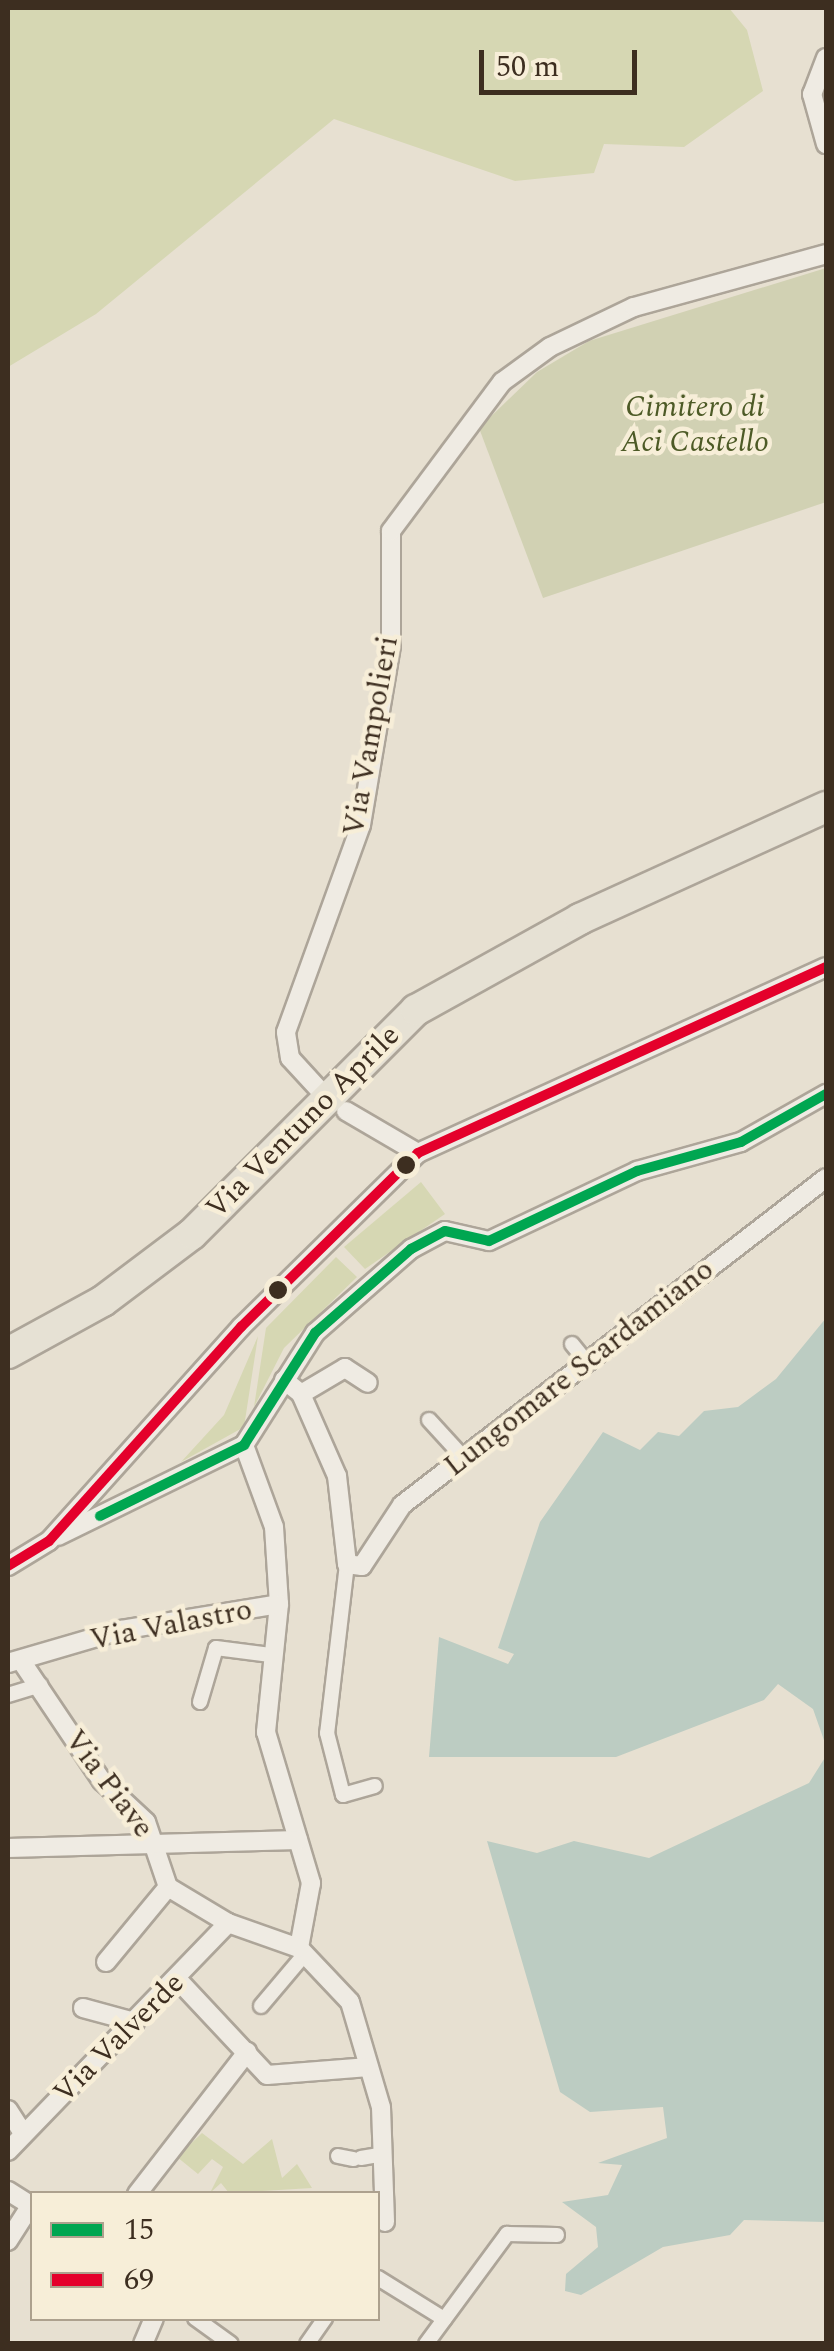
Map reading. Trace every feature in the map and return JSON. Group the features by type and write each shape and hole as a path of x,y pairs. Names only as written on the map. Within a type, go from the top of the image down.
{"main road":[{"name":"Via Ventuno Aprile","path":"8,1353 148,1271 471,974 826,807"}],"street":[{"path":"826,58 812,94 826,144"},
{"name":"Via Vampolieri","path":"418,1153 335,1103 290,1058 286,1032 361,825 391,645 391,531 502,382 550,347 634,307 826,254"},
{"path":"49,1541 241,1327 418,1153 826,967"},
{"path":"8,1566 49,1541 244,1445 284,1380 367,1281 444,1231 489,1241 636,1171 741,1142 826,1094"},
{"name":"Lungomare Scardamiano","path":"347,1564 373,1556 402,1505 462,1456 826,1178"},
{"path":"572,1344 586,1361"},
{"path":"301,1394 344,1368 368,1383"},
{"path":"284,1380 301,1394 337,1476 347,1564 327,1733 343,1795 374,1786"},
{"path":"428,1420 462,1456"},
{"path":"244,1445 274,1527 279,1604 266,1732 311,1883 301,1952 262,2006"},
{"name":"Via Valastro","path":"16,1664 122,1630 279,1604"},
{"path":"200,1702 216,1648 271,1655"},
{"name":"Via Piave","path":"16,1664 40,1685 155,1844 168,1887"},
{"path":"8,1695 40,1685"},
{"path":"8,1848 298,1840"},
{"path":"106,1962 168,1887 228,1923 301,1952 350,2002 369,2067 387,2148 382,2230"},
{"name":"Via Valverde","path":"8,2151 178,1980 228,1923"},
{"path":"178,1980 246,2052 286,2080 369,2067"},
{"path":"82,2008 135,2022"},
{"path":"140,2191 246,2052"},
{"path":"8,2110 23,2133"},
{"path":"331,2155 378,2155"},
{"path":"8,2191 30,2205"},
{"path":"8,2241 30,2209"},
{"path":"426,2344 507,2234 558,2235"},
{"path":"380,2279 444,2320"},
{"path":"199,2321 231,2344"},
{"path":"307,2344 323,2321"}],"green space":[{"path":"8,8 729,8 747,30 763,91 684,147 604,144 594,173 515,181 334,119 96,314 8,367"},
{"name":"Cimitero di Aci Castello","path":"826,268 826,502 543,598 479,428 537,372 589,341"},
{"path":"421,1182 445,1214 365,1269 344,1247"},
{"path":"336,1257 357,1277 284,1348 254,1407 266,1328"},
{"path":"258,1336 244,1427 181,1462 224,1415"},
{"path":"202,2133 243,2164 272,2139 282,2178 297,2164 312,2188 227,2191 221,2183 211,2191 223,2167 212,2159 198,2174 177,2157"}],"shaded area":[{"path":"826,1318 826,1746 813,1709 778,1684 764,1700 616,1757 429,1757 439,1637 508,1664 514,1654 498,1648 540,1522 603,1432 640,1450 658,1432 679,1436 704,1411 738,1407 776,1379"},
{"path":"826,1756 826,2222 744,2220 730,2235 663,2247 581,2295 565,2291 566,2274 598,2247 596,2227 562,2202 608,2195 622,2165 598,2163 667,2138 663,2107 590,2112 560,2092 487,1841 537,1853 574,1841 649,1858 809,1783"}],"transit line":[{"name":"69","path":"8,1566 49,1541 241,1327 418,1153 826,967"},
{"name":"15","path":"100,1516 244,1445 315,1333 411,1249 445,1231 489,1241 637,1171 741,1142 826,1094"}]}
